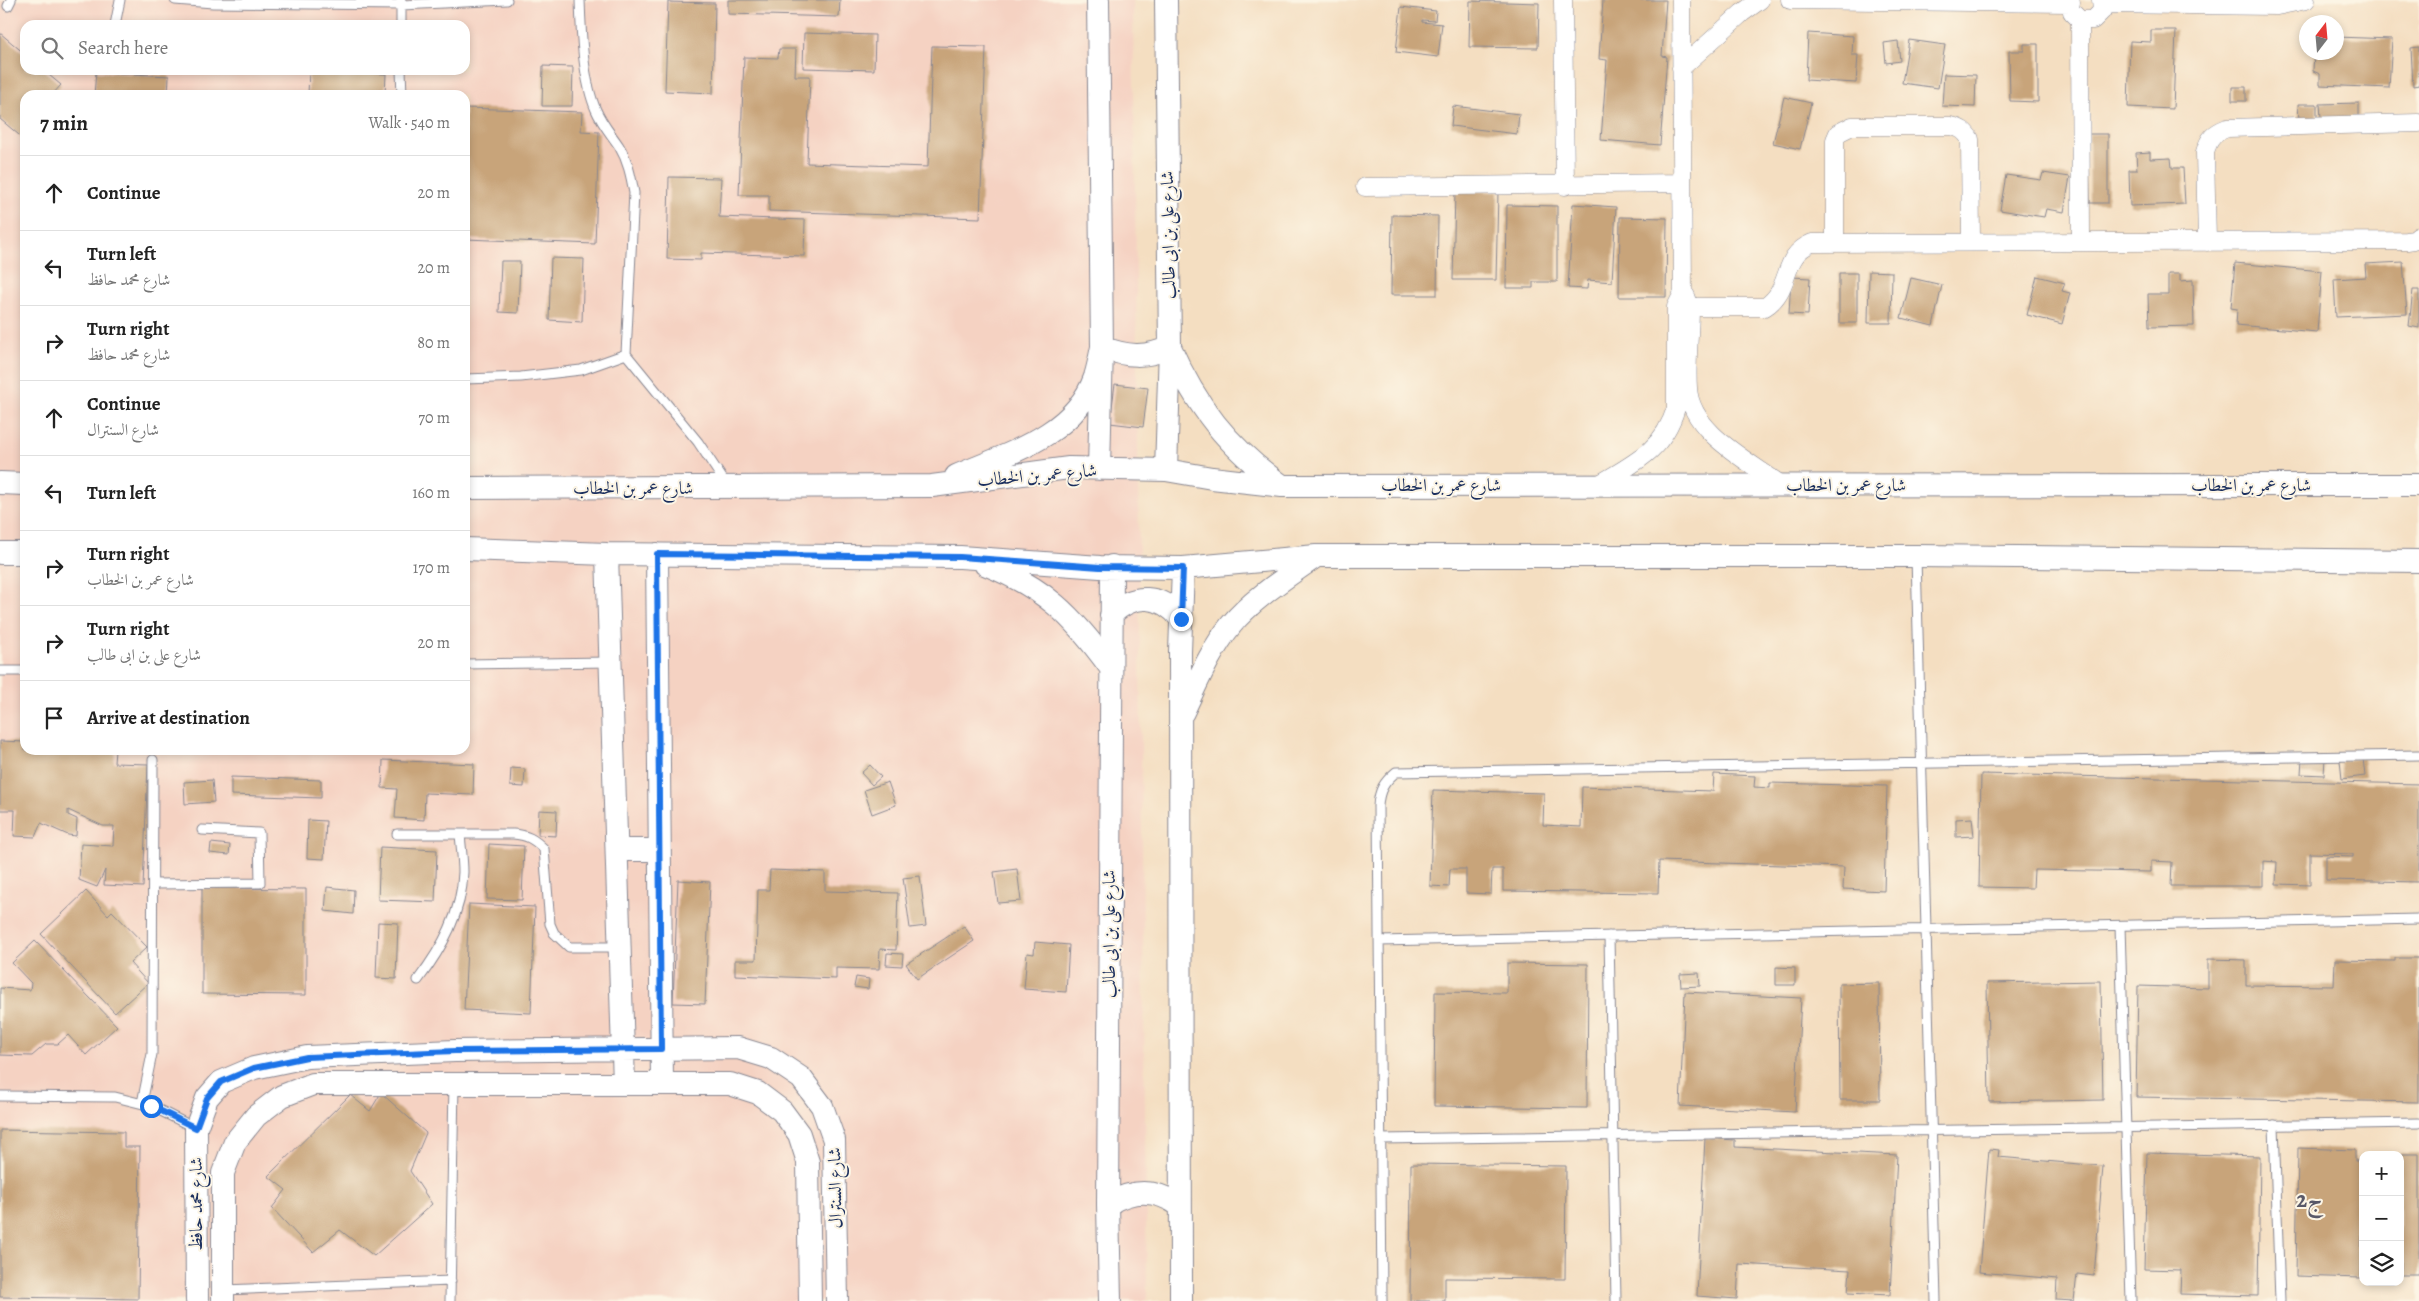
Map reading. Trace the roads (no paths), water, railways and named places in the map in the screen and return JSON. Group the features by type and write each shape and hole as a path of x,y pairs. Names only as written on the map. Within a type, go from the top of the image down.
{"street":[{"path":"1098,0 1102,347 1099,469"},
{"name":"شارع على بن ابى طالب","path":"1166,0 1170,347 1166,470"},
{"path":"1563,0 1565,186"},
{"path":"1598,485 1641,459 1663,437 1671,424 1682,377 1681,0"},
{"path":"1681,68 1742,13 1760,0"},
{"path":"1790,0 2071,2 2072,13 2080,20 2093,20 2099,17 2102,2 2277,6 2306,0"},
{"path":"2080,20 2081,242"},
{"path":"2207,242 2205,152 2208,141 2216,132 2228,128 2419,123"},
{"path":"1834,242 1835,140 1838,133 1852,126 1951,126 1966,132 1970,140 1971,242"},
{"path":"1365,187 1565,186 1682,183"},
{"path":"1683,303 1764,307 1775,301 1795,254 1802,247 1812,244 1834,242 2407,242 2419,236"},
{"path":"1102,347 1114,352 1137,356 1160,352 1170,347 1194,396 1210,418 1244,456 1282,486"},
{"path":"932,486 1029,444 1057,428 1079,406 1095,378 1102,347"},
{"path":"1682,377 1690,402 1701,424 1710,433 1781,485"},
{"name":"شارع عمر بن الخطاب","path":"470,488 932,486 1069,468 1166,470 1212,478 1282,486 2416,487"},
{"path":"0,483 20,484"},
{"path":"470,549 607,554 960,557 1112,566 1183,568 1316,556 1916,556 2419,561"},
{"path":"0,553 20,553"},
{"path":"607,554 624,1084"},
{"path":"657,554 662,1084"},
{"path":"1180,718 1204,669 1231,624 1271,588 1316,556"},
{"path":"960,557 985,564 1009,574 1053,601 1072,619 1110,667"},
{"name":"شارع على بن ابى طالب","path":"1110,1301 1108,1204 1112,566"},
{"path":"1181,1301 1179,1205 1180,718 1183,568"},
{"path":"1111,614 1127,602 1147,598 1167,604 1181,619"},
{"path":"617,850 659,850"},
{"name":"شارع السنترال","path":"455,1051 738,1048 771,1058 801,1078 822,1106 834,1140 836,1298"},
{"path":"454,1084 455,1051"},
{"name":"شارع محمد حافظ","path":"197,1301 196,1128 207,1098 221,1082 254,1068 307,1057 455,1051"},
{"name":"شارع محمد حافظ","path":"223,1296 223,1173 236,1142 256,1116 282,1096 313,1084 454,1084"},
{"name":"شارع السنترال","path":"454,1084 730,1084 758,1093 782,1111 799,1134 808,1162 810,1300"},
{"path":"1108,1204 1121,1196 1136,1192 1152,1192 1166,1197 1179,1205"},
{"path":"810,1300 836,1298"}],"lane":[{"path":"116,20 120,0"},
{"path":"175,0 213,3 507,0"},
{"path":"580,0 584,51 596,110 605,128 625,157 630,170 634,193 626,354 698,442 728,488"},
{"path":"401,2 401,20"},
{"path":"402,75 402,90"},
{"path":"470,379 521,377 581,370 626,354"},
{"path":"1916,556 1936,1301"},
{"path":"470,664 611,662"},
{"path":"0,671 20,671"},
{"path":"1382,1301 1379,792 1386,780 1396,772 2419,754"},
{"path":"142,1103 152,1054 153,760"},
{"path":"153,884 260,883 260,833 202,830"},
{"path":"397,834 513,834 525,835 535,840 544,848 550,924 554,933 569,947 620,947"},
{"path":"418,980 441,948 456,912 463,873 460,834"},
{"path":"1379,940 2419,920"},
{"path":"2120,926 2131,1301"},
{"path":"1609,936 1616,1301"},
{"path":"450,1301 454,1084"},
{"path":"0,1096 115,1097 142,1103 196,1128"},
{"path":"1381,1139 2419,1123"},
{"path":"2274,1125 2280,1301"},
{"path":"223,1296 451,1281"}],"district":[{"name":"ج2","path":"2309,1200"}]}
